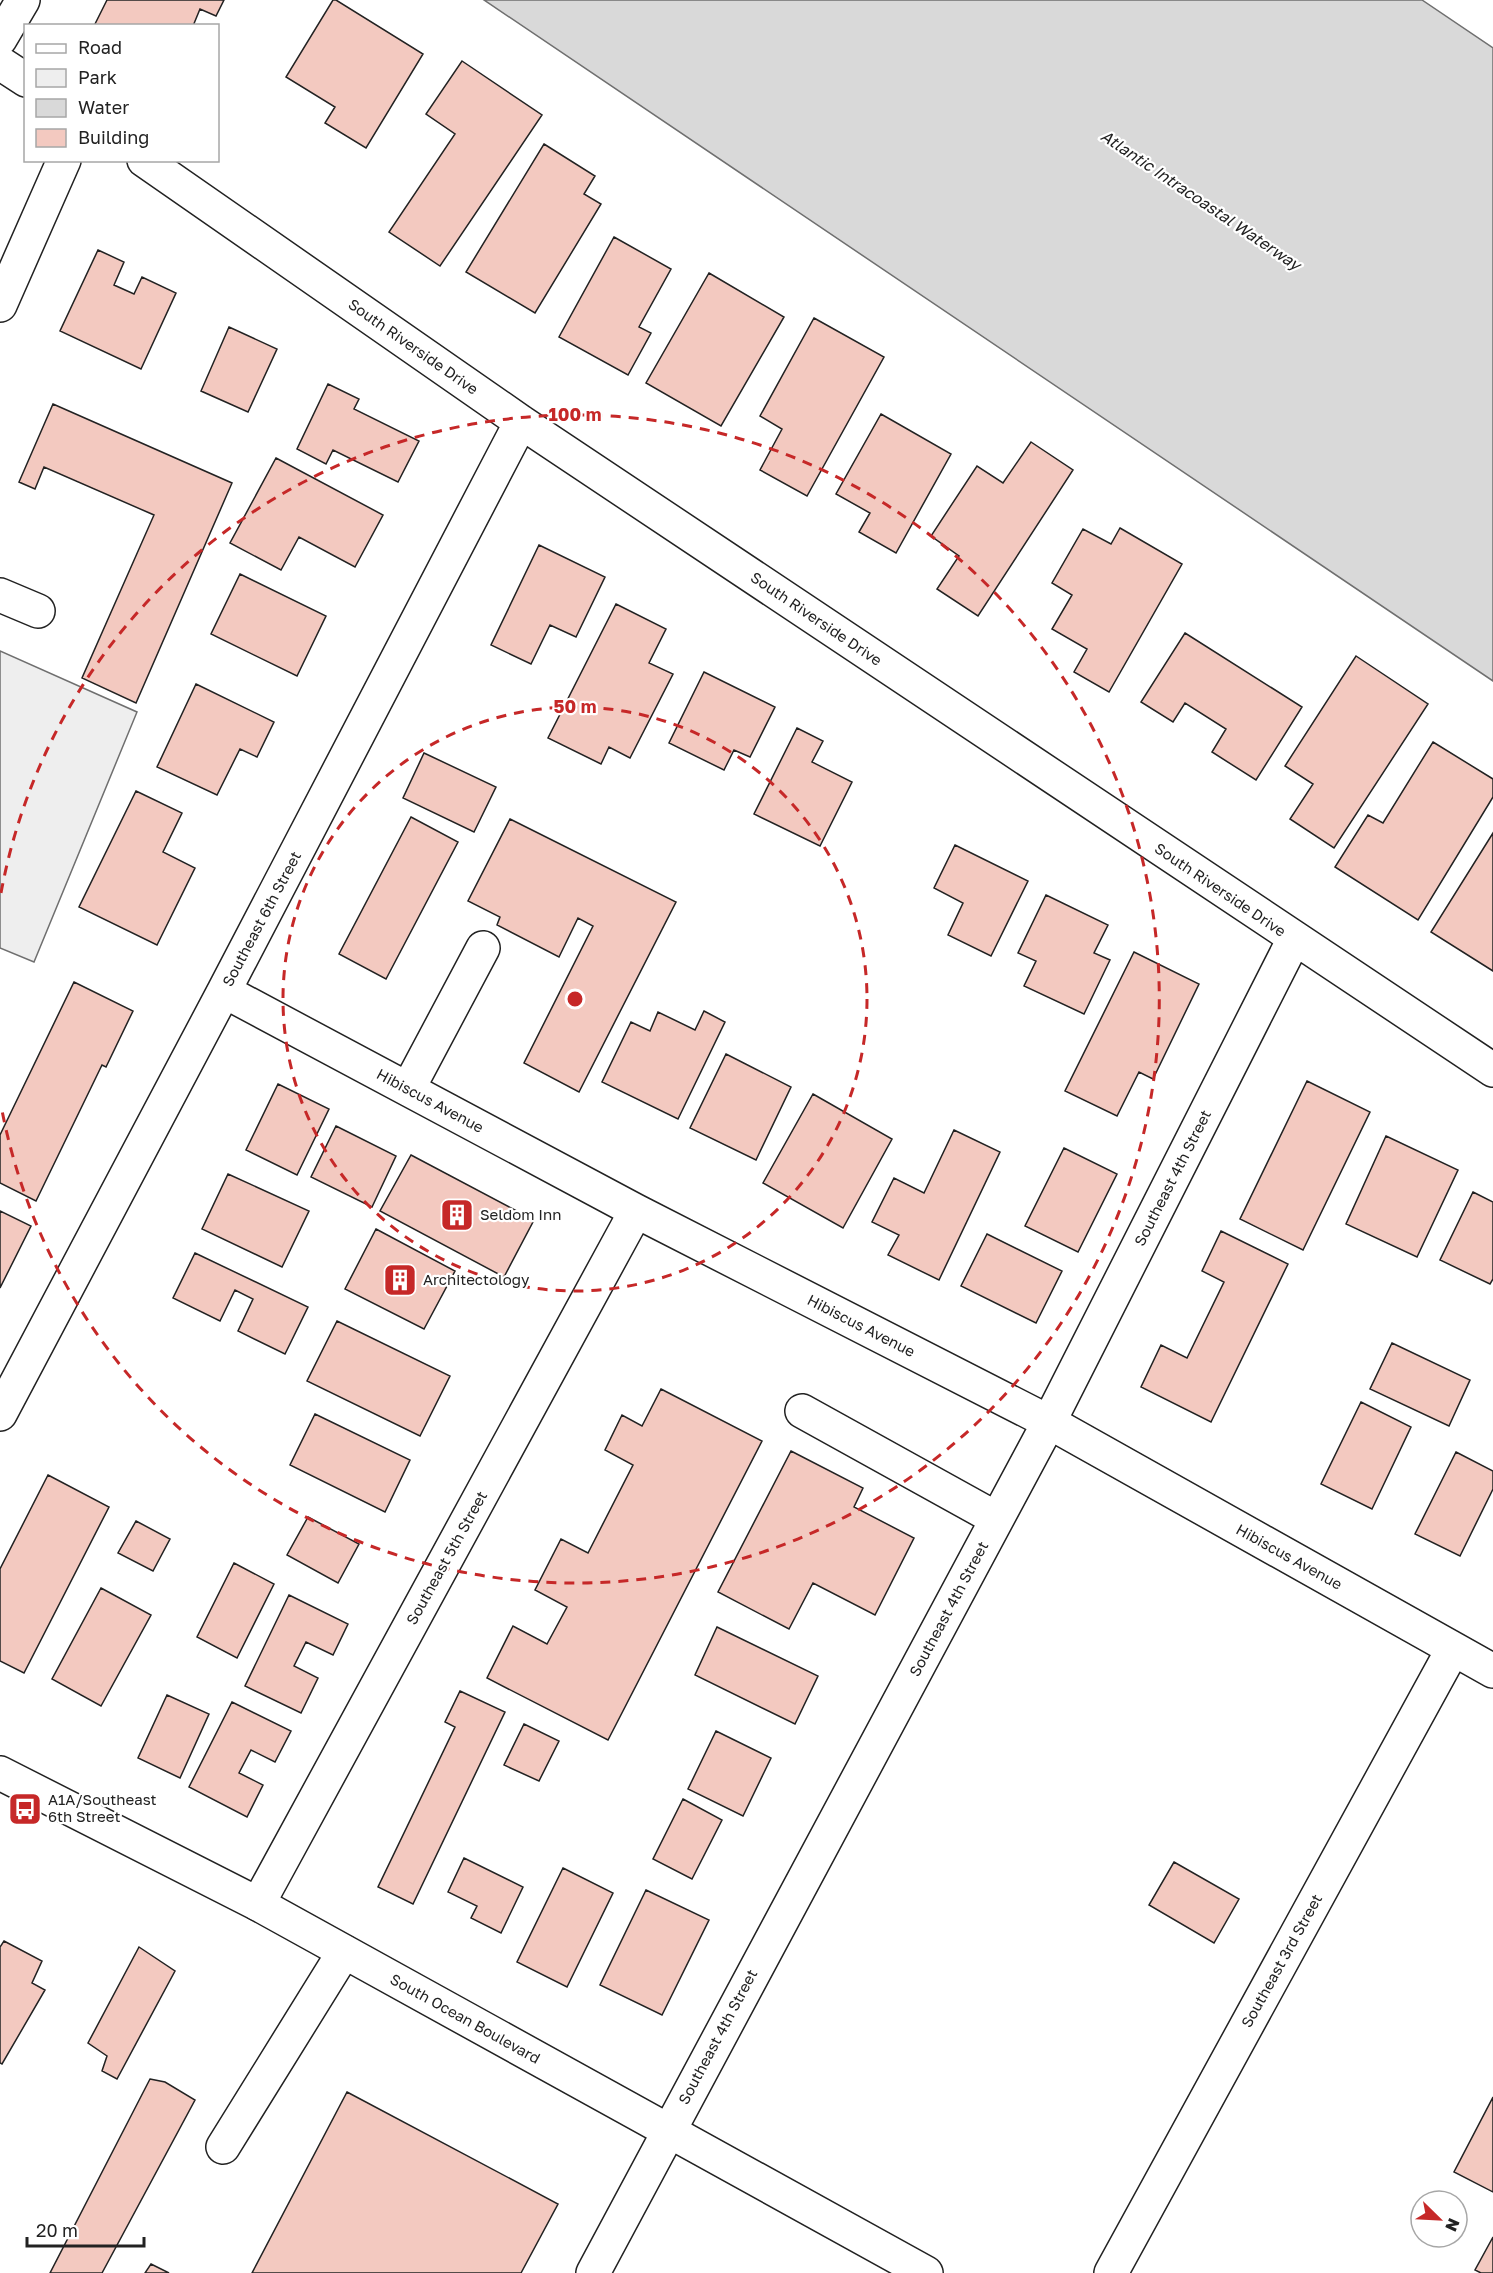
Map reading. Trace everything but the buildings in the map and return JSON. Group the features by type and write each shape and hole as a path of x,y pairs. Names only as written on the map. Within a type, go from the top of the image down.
{"street":[{"path":"0,39 23,0"},
{"path":"0,63 24,79"},
{"path":"0,305 63,162"},
{"name":"South Riverside Drive","path":"147,162 521,422 1493,1070"},
{"name":"Southeast 6th Street","path":"0,1414 521,422"},
{"path":"0,595 38,611"},
{"name":"Southeast 4th Street","path":"593,2273 1049,1422 1294,939"},
{"path":"408,1089 483,948"},
{"name":"Hibiscus Avenue","path":"224,991 636,1211 1049,1422 1493,1671"},
{"name":"Southeast 5th Street","path":"258,1904 636,1211"},
{"path":"802,1411 997,1519"},
{"name":"Southeast 3rd Street","path":"1111,2273 1453,1649"},
{"name":"South Ocean Boulevard","path":"0,1773 258,1904 926,2273"},
{"path":"223,2147 344,1952"}],"green space":[{"path":"0,651 137,712 34,962 0,948"}],"water":[{"name":"Atlantic Intracoastal Waterway","path":"484,0 1422,0 1493,48 1493,681"}],"place":[{"name":"Seldom Inn","path":"457,1215"},
{"name":"Architectology","path":"400,1280"},
{"name":"A1A/Southeast 6th Street","path":"25,1809"}]}
